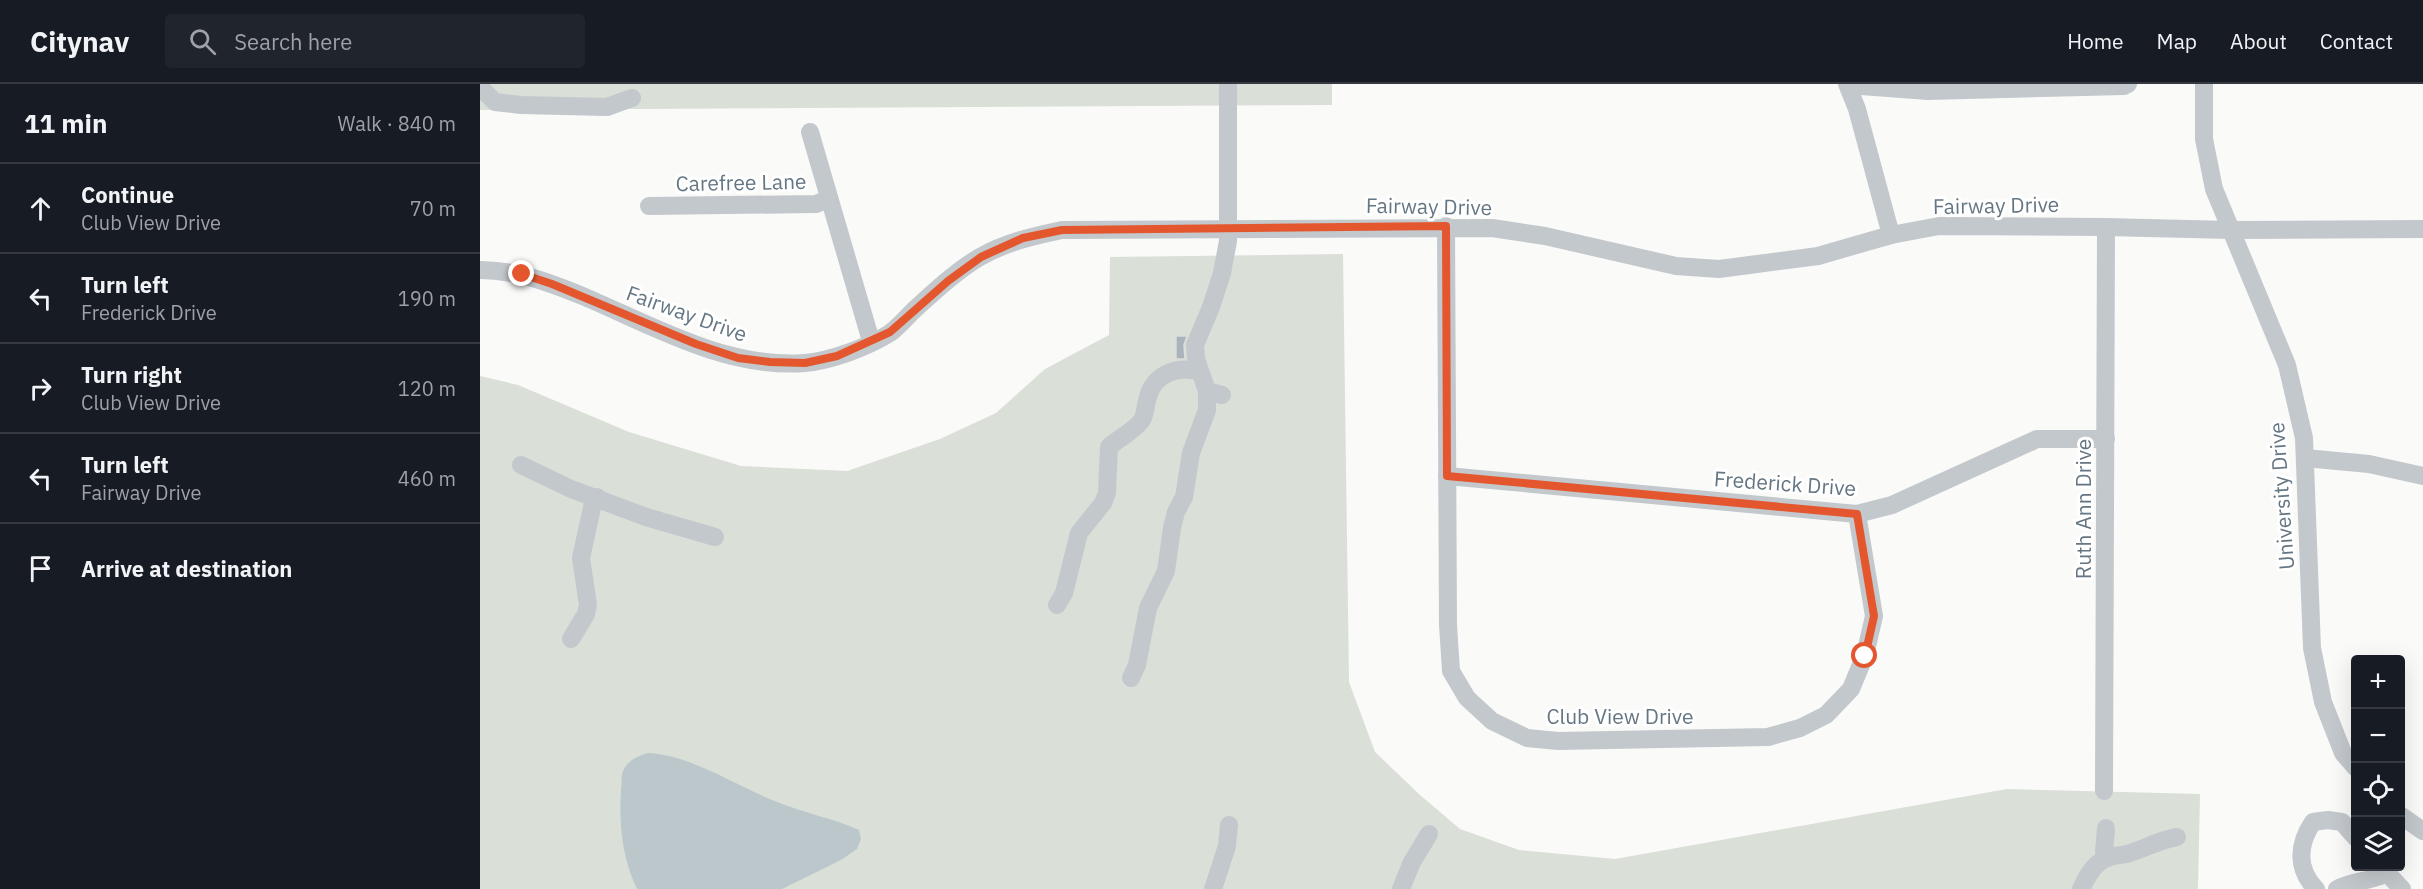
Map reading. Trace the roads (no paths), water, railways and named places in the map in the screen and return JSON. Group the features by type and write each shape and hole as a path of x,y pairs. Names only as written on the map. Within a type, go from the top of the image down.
{"street":[{"path":"1891,235 1857,109 1848,84 1928,91 2124,86 2127,84"},
{"name":"University Drive","path":"2204,84 2204,140 2214,189 2287,365 2304,438 2312,648 2323,702 2343,753 2351,763"},
{"path":"480,87 495,102 521,105 607,107 632,98"},
{"path":"1131,678 1137,664 1148,608 1166,571 1172,528 1176,512 1184,497 1191,453 1214,393 1200,372 1195,345 1222,273 1228,229 1226,87"},
{"path":"810,132 829,199"},
{"name":"Carefree Lane","path":"649,206 816,204 829,199 871,341"},
{"name":"Fairway Drive","path":"480,270 522,274 552,284 696,344 738,358 805,363 837,356 890,332 948,281 981,257 1023,238 1062,230 1446,226 1492,228 1545,236 1676,266 1719,269 1818,256 1891,235 1939,226 2231,230 2423,229"},
{"name":"Club View Drive","path":"1446,226 1448,625 1451,671 1467,698 1492,721 1527,738 1558,741 1767,737 1800,728 1826,715 1851,689 1865,656 1874,616 1857,514"},
{"name":"Ruth Ann Drive","path":"2104,791 2106,227"},
{"path":"1057,605 1064,593 1079,533 1103,503 1107,493 1103,448 1140,423 1145,414 1152,385 1161,377 1179,368 1200,372"},
{"name":"Frederick Drive","path":"1447,476 1857,514 1892,505 2037,439 2106,439"},
{"path":"2305,458 2369,464 2423,476"},
{"path":"521,465 561,486 597,497 646,517 715,537"},
{"path":"571,639 586,614 588,605 581,558 593,503 597,497"},
{"path":"2403,817 2423,831"},
{"path":"2316,889 2307,880 2301,860 2304,836 2313,822 2328,820 2342,822 2351,833"},
{"path":"1213,889 1227,846 1229,825"},
{"path":"2106,828 2104,852 2106,858"},
{"path":"1401,889 1412,862 1429,834"},
{"path":"2083,860 2126,854 2162,840 2177,837"},
{"path":"2081,889 2097,863 2106,858"},
{"path":"2337,889 2356,882 2375,880 2382,871"},
{"path":"2384,871 2402,889"}]}
